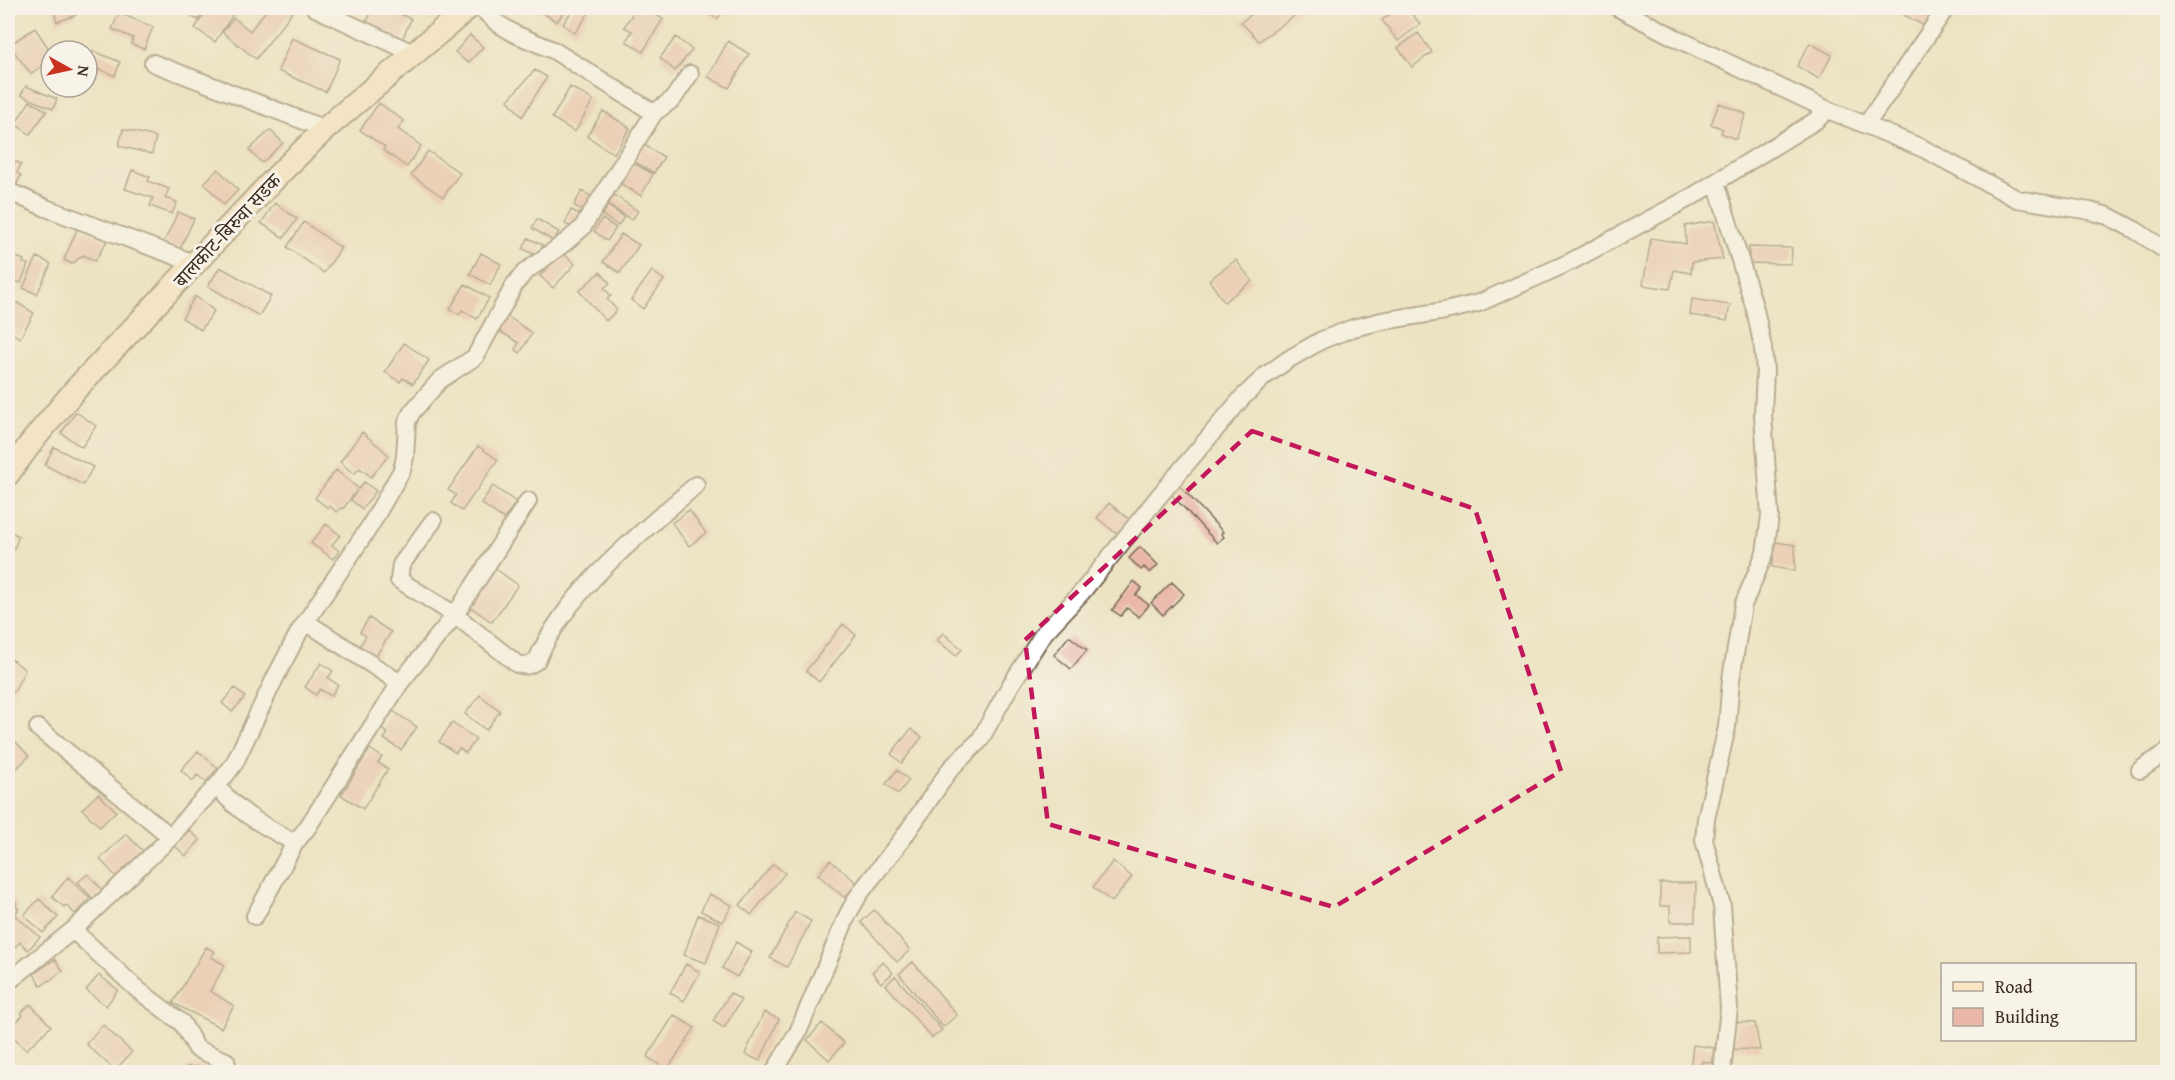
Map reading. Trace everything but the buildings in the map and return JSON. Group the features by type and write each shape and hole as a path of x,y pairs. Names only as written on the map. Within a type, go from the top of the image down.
{"main road":[{"name":"बालकोट-बिरुवा सडक","path":"8,474 75,390 279,174 325,129 468,8"}],"street":[{"path":"315,8 413,53"},
{"path":"481,8 515,34 553,50 654,113"},
{"path":"1618,8 1828,110 1924,149 2017,199 2108,216 2135,230 2168,252"},
{"path":"1866,125 1946,8"},
{"path":"153,63 325,129"},
{"path":"8,982 72,930 171,837 234,764 275,678 306,622 370,526 402,470 407,422 412,412 440,380 475,357 515,284 525,272 582,228 654,113 673,99 690,74"},
{"path":"774,1072 798,1032 848,914 860,893 903,838 951,768 980,740 1010,686 1044,633 1082,592 1242,398 1265,376 1322,340 1353,328 1479,303 1570,262 1716,182 1815,121 1828,110"},
{"path":"1716,182 1755,309 1763,348 1765,370 1763,415 1770,516 1765,553 1743,605 1731,679 1727,727 1706,819 1704,840 1706,854 1720,891 1723,917 1729,1008 1722,1072"},
{"path":"8,191 46,208 194,263"},
{"path":"433,521 401,565 399,580 455,615 517,664 525,666 537,660 565,611 590,582 696,485"},
{"path":"255,916 295,843 307,828 400,683 455,615 528,501"},
{"path":"306,622 400,683"},
{"path":"38,728 171,837"},
{"path":"2140,770 2168,751"},
{"path":"217,786 230,803 245,814 295,843"},
{"path":"72,930 138,990 182,1023 197,1049 226,1061 229,1072"}],"highlighted area":[{"path":"1252,431 1475,509 1561,771 1334,907 1048,824 1025,640"}]}
